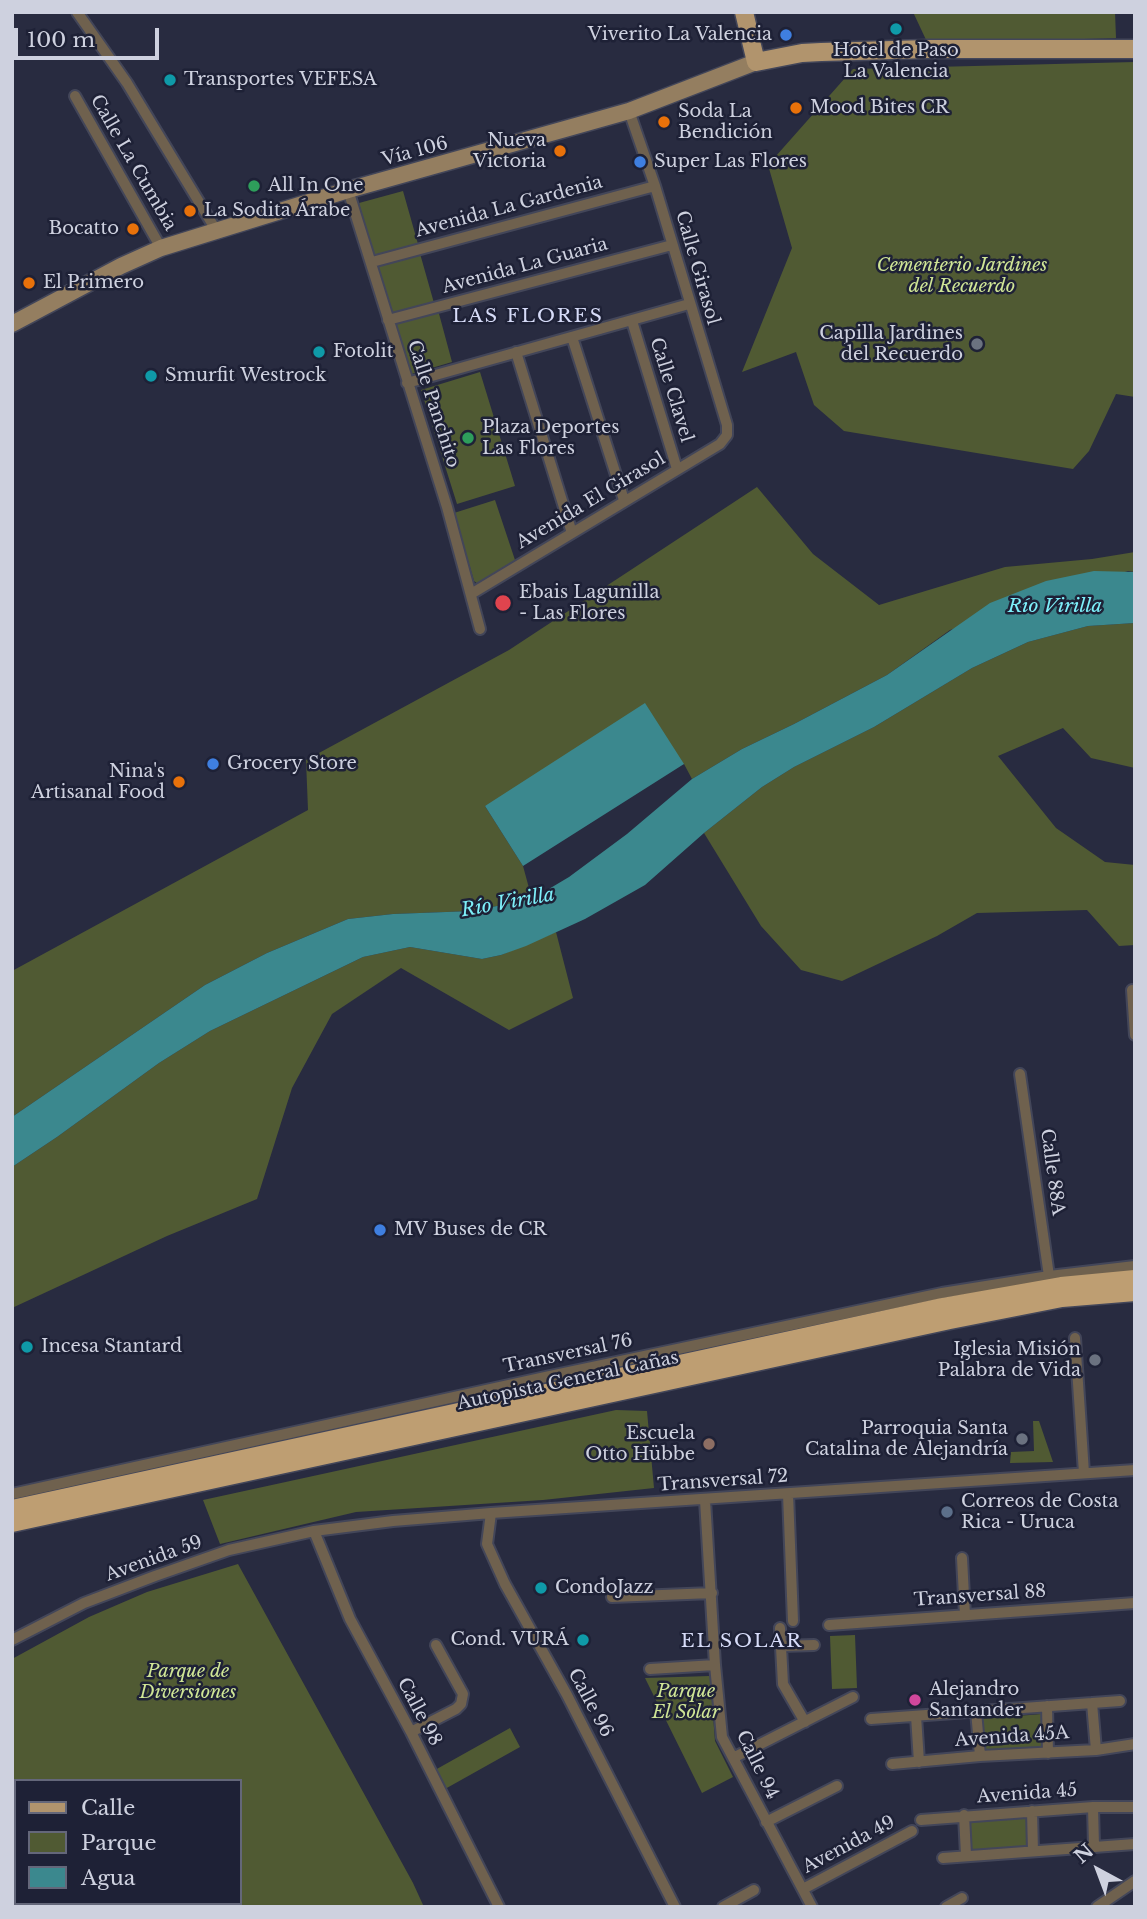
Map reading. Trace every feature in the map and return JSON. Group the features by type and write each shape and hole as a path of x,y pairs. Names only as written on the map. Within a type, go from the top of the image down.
{"highway":[{"name":"Autopista General Cañas","path":"12,1509 942,1307 1061,1286 1135,1279"},
{"name":"Autopista General Cañas","path":"12,1523 962,1318 1062,1298 1135,1292"}],"main road":[{"path":"744,12 756,62 802,53 1135,49"},
{"path":"935,50 989,44 1135,42"},
{"name":"Vía 106","path":"12,324 161,247 348,190 629,111 756,62"}],"street":[{"path":"77,12 127,83 216,230"},
{"name":"Calle La Cumbia","path":"75,96 161,247"},
{"name":"Calle Girasol","path":"629,111 655,186 727,425 727,435"},
{"name":"Avenida La Gardenia","path":"372,262 655,186"},
{"name":"Calle Panchito","path":"348,190 447,507 480,629"},
{"name":"Avenida La Guaria","path":"388,320 672,245"},
{"path":"407,383 689,304"},
{"name":"Calle Clavel","path":"632,321 677,469"},
{"path":"572,337 624,500"},
{"path":"516,352 572,533"},
{"name":"Avenida El Girasol","path":"471,594 720,444 727,435"},
{"path":"1132,990 1135,1035"},
{"name":"Calle 88A","path":"1020,1074 1049,1276"},
{"name":"Transversal 76","path":"12,1494 915,1298 1049,1276 1135,1266"},
{"path":"1075,1338 1084,1473"},
{"name":"Transversal 72","path":"314,1531 491,1513 1135,1471"},
{"path":"788,1494 793,1621"},
{"name":"Calle 94","path":"705,1500 722,1737 811,1907"},
{"name":"Calle 96","path":"491,1513 487,1544 505,1584 571,1704 675,1907"},
{"name":"Avenida 59","path":"12,1640 84,1603 155,1576 229,1550 314,1531"},
{"name":"Calle 98","path":"314,1531 350,1619 411,1732 499,1907"},
{"path":"962,1558 965,1615"},
{"path":"612,1597 712,1593"},
{"name":"Transversal 88","path":"829,1625 1135,1603"},
{"path":"780,1628 783,1684 805,1722"},
{"path":"411,1732 457,1709 461,1704 463,1694 436,1645"},
{"path":"781,1646 814,1645"},
{"path":"650,1669 715,1665"},
{"path":"733,1758 853,1697"},
{"path":"871,1719 1120,1702"},
{"path":"1092,1703 1096,1750"},
{"path":"1047,1706 1048,1753"},
{"path":"976,1711 980,1756"},
{"path":"916,1716 919,1762"},
{"name":"Avenida 45A","path":"892,1764 1096,1750 1135,1744"},
{"path":"766,1822 837,1786"},
{"path":"1093,1807 1094,1846"},
{"name":"Avenida 45","path":"921,1820 1093,1807 1135,1807"},
{"path":"1032,1811 1032,1851"},
{"path":"964,1815 966,1855"},
{"name":"Avenida 49","path":"803,1889 912,1831"},
{"path":"943,1858 1135,1844"},
{"path":"1097,1907 1135,1881"},
{"path":"723,1907 754,1890"},
{"path":"946,1907 962,1898"}],"green space":[{"path":"913,12 1115,12 1116,38 928,44"},
{"name":"Cementerio Jardines del Recuerdo","path":"1135,62 1135,397 1116,394 1089,451 1073,469 844,431 814,405 796,352 742,372 792,248 768,165 853,69"},
{"path":"403,191 418,244 373,256 359,203"},
{"path":"419,250 434,303 389,315 375,262"},
{"path":"438,310 452,362 408,375 393,322"},
{"name":"Plaza Deportes Las Flores","path":"480,372 515,486 457,504 421,390"},
{"path":"757,487 813,554 879,605 1005,567 1135,552 1135,572 1128,571 950,630 887,675 742,749 692,779 684,764 485,806 523,866 532,899 472,911 348,919 267,953 205,985 12,1117 12,971 308,810 306,760 509,650"},
{"path":"495,500 516,563 478,584 474,581 454,513"},
{"path":"1135,623 1135,768 1091,758 1063,728 998,756 1056,828 1105,862 1135,865 1135,945 1119,946 1087,910 977,913 937,936 842,981 801,970 761,926 704,833 762,787 794,767 874,727 972,668 1028,642 1088,626"},
{"path":"556,932 573,998 509,1030 401,968 332,1014 292,1088 257,1199 167,1236 12,1308 12,1167 159,1063 210,1031 363,957 410,947 482,959 501,955"},
{"path":"616,1410 647,1411 654,1488 543,1500 356,1512 220,1544 203,1500"},
{"path":"1033,1421 1039,1421 1053,1462 1010,1463 1011,1452 1034,1451"},
{"name":"Parque de Diversiones","path":"238,1564 424,1907 12,1907 12,1659 89,1617 147,1592"},
{"path":"855,1635 857,1688 832,1689 830,1636"},
{"name":"Parque El Solar","path":"710,1676 715,1741 733,1777 702,1793 645,1678"},
{"path":"1042,1714 1044,1748 983,1753 980,1719"},
{"path":"510,1728 520,1747 445,1789 435,1770"},
{"path":"1026,1818 1028,1847 969,1852 968,1821"}],"water":[{"name":"Río Virilla","path":"1094,571 1135,572 1135,623 1088,626 1028,642 972,668 874,727 794,767 762,787 645,885 585,919 526,946 482,959 410,947 363,957 210,1031 159,1063 12,1167 12,1117 205,985 267,953 348,919 472,911 532,899 569,877 627,834 692,779 742,749 887,675 990,603 1046,581"},
{"path":"645,703 684,764 523,866 485,806"}],"place":[{"name":"Hotel de Paso La Valencia","path":"896,29"},
{"name":"Viverito La Valencia","path":"786,35"},
{"name":"Transportes VEFESA","path":"170,80"},
{"name":"Mood Bites CR","path":"796,108"},
{"name":"Soda La Bendición","path":"664,122"},
{"name":"Nueva Victoria","path":"560,151"},
{"name":"Super Las Flores","path":"640,162"},
{"name":"All In One","path":"254,186"},
{"name":"La Sodita Árabe","path":"190,211"},
{"name":"Bocatto","path":"133,229"},
{"name":"El Primero","path":"29,283"},
{"name":"Capilla Jardines del Recuerdo","path":"977,344"},
{"name":"Fotolit","path":"319,352"},
{"name":"Smurfit Westrock","path":"151,376"},
{"name":"Plaza Deportes Las Flores","path":"468,438"},
{"name":"Ebais Lagunilla - Las Flores","path":"503,603"},
{"name":"Grocery Store","path":"213,764"},
{"name":"Nina's Artisanal Food","path":"179,782"},
{"name":"MV Buses de CR","path":"380,1230"},
{"name":"Incesa Stantard","path":"27,1347"},
{"name":"Iglesia Misión Palabra de Vida","path":"1095,1360"},
{"name":"Parroquia Santa Catalina de Alejandría","path":"1022,1439"},
{"name":"Escuela Otto Hübbe","path":"709,1444"},
{"name":"Correos de Costa Rica - Uruca","path":"947,1512"},
{"name":"CondoJazz","path":"541,1588"},
{"name":"Cond. VURÁ","path":"583,1640"},
{"name":"Alejandro Santander","path":"915,1700"}],"district":[{"name":"LAS FLORES","path":"528,317"},
{"name":"EL SOLAR","path":"742,1642"}]}
